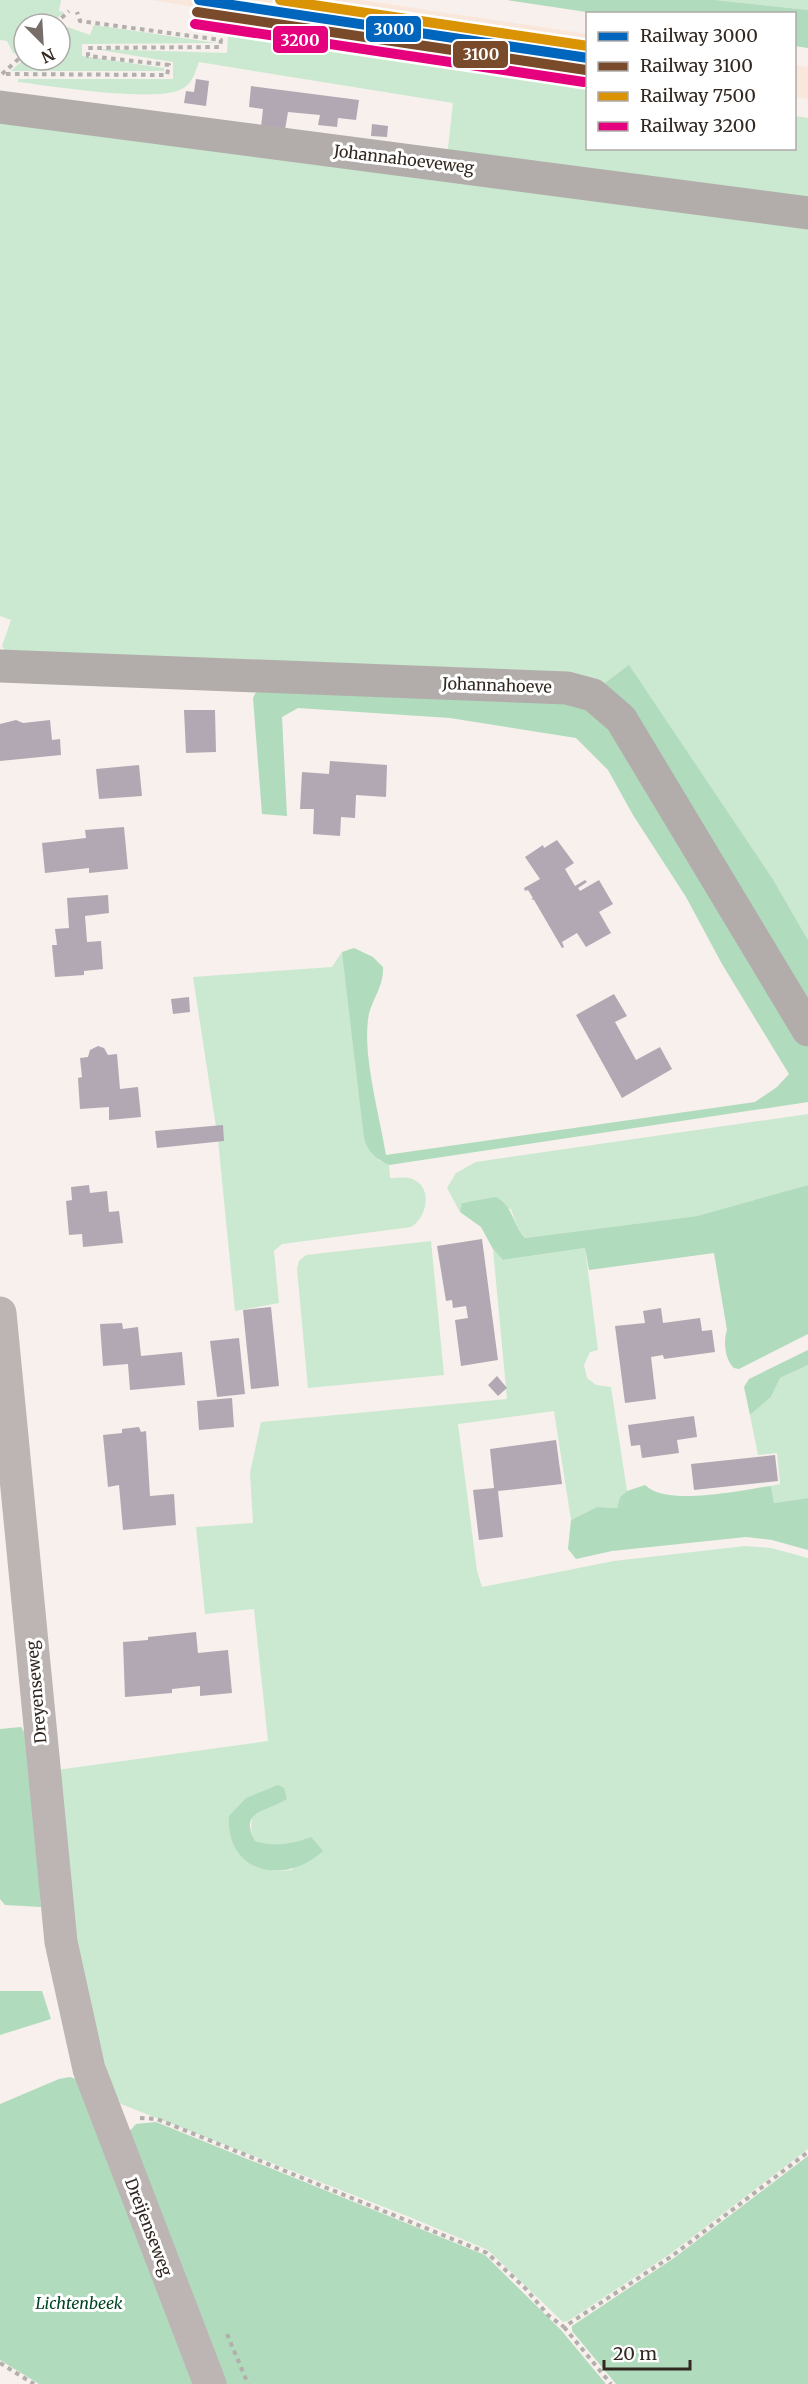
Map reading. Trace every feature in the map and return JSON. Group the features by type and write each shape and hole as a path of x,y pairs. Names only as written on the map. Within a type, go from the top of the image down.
{"main road":[{"name":"Dreyenseweg","path":"0,1313 61,1942 89,2069"},
{"name":"Dreijenseweg","path":"89,2069 210,2384"}],"street":[{"name":"Johannahoeveweg","path":"0,107 808,213"},
{"name":"Johannahoeve","path":"0,666 555,687 593,695 621,719 808,1030"}],"path":[{"path":"1,75 167,75 169,65 88,56 88,48 220,47 221,40 80,21 78,12"},
{"path":"109,2124 134,2118 157,2119 487,2253 525,2288 548,2315 564,2327 611,2384"},
{"path":"564,2327 672,2256 808,2152"},
{"path":"0,2363 34,2384"}],"shaded area":[{"path":"150,0 361,0 586,34 586,66"},
{"path":"796,65 808,67 808,99 796,97"}],"green space":[{"path":"0,0 61,0 59,11 64,12 12,12 12,51 7,41 0,40"},
{"path":"507,0 715,0 808,10 808,48 796,46 796,12 586,12"},
{"path":"715,0 808,0 808,10"},
{"path":"94,25 217,43 82,44 82,56 164,68 164,71 72,71 72,29 90,35"},
{"path":"228,36 586,87 586,150 796,150 796,116 808,118 808,207 447,157 453,103 199,62 189,84 169,93 127,94 18,82 18,79 173,79 173,62 94,49 227,53"},
{"path":"0,115 808,219 808,940 774,881 629,666 597,689 11,659 2,646 11,620 0,616"},
{"path":"629,665 774,881 808,940 808,1017 597,689"},
{"path":"257,690 565,695 616,723 808,1043 808,1102 389,1165 377,1158 367,1147 364,1138 342,952 354,948 373,957 383,967 383,975 369,1013 367,1035 370,1069 386,1155 755,1102 777,1087 789,1074 722,964 686,897 633,815 608,770 576,738 450,718 298,708 282,717 287,816 262,814 253,698"},
{"path":"342,952 378,1160 389,1165 390,1178 409,1178 417,1181 425,1194 424,1209 417,1222 411,1227 282,1244 274,1251 279,1303 235,1311 218,1140 193,977 332,967"},
{"path":"808,1114 808,1185 697,1216 525,1238 517,1226 511,1209 463,1202 460,1212 447,1188 456,1173 476,1162"},
{"path":"808,1185 808,1334 739,1369 731,1365 727,1356 725,1345 727,1330 714,1253 589,1270 585,1248 503,1260 493,1249 481,1227 460,1212 462,1203 496,1197 510,1211 525,1238 697,1216"},
{"path":"431,1241 444,1375 308,1388 297,1269 299,1261 306,1255"},
{"path":"585,1248 598,1350 590,1352 584,1365 587,1378 596,1385 611,1387 627,1491 620,1497 617,1508 597,1507 571,1520 554,1411 458,1424 477,1571 482,1587 614,1561 745,1546 771,1548 808,1558 808,2149 670,2254 568,2321 563,2322 488,2250 121,2104 111,2090 75,1941 57,1770 268,1741 254,1609 205,1614 196,1527 253,1523 250,1473 261,1422 507,1399 493,1249 504,1260","holes":["263,1789 251,1828 255,1841 283,1844 311,1837 292,1870 275,1871 261,1868 236,1848"]},
{"path":"808,1350 808,1365 780,1378 771,1397 750,1415 744,1387 749,1379"},
{"path":"808,1365 808,1498 774,1503 771,1486 780,1484 777,1453 758,1455 750,1415 771,1397 780,1378"},
{"path":"645,1485 656,1492 687,1496 771,1486 774,1503 808,1498 808,1550 772,1540 746,1537 612,1551 576,1559 568,1549 571,1520 597,1507 617,1508 620,1497 627,1491"},
{"path":"21,1727 29,1740 41,1907 5,1905 0,1899 0,1729"},
{"path":"278,1785 284,1788 287,1799 257,1813 252,1818 251,1831 255,1841 283,1844 311,1837 323,1851 308,1862 276,1871 247,1862 237,1851 231,1836 229,1816 246,1798"},
{"path":"0,1991 42,1991 51,2019 0,2035"},
{"name":"Lichtenbeek","path":"70,2077 79,2080 197,2384 39,2384 0,2360 0,2104 59,2079"},
{"path":"156,2122 485,2255 561,2330 606,2384 226,2384 127,2134 136,2124"},
{"path":"808,2156 808,2384 616,2384 572,2331 572,2326 674,2258"}],"building":[{"path":"196,79 209,81 206,106 184,103 186,91 194,92"},
{"path":"251,86 359,100 356,120 338,118 337,127 318,125 320,115 288,112 285,130 261,127 263,109 249,107"},
{"path":"372,124 388,126 387,137 371,136"},
{"path":"184,710 215,710 216,752 186,753"},
{"path":"16,720 23,723 50,720 52,740 60,739 61,755 0,761 0,724"},
{"path":"330,761 387,765 386,797 356,795 355,818 341,817 340,836 313,834 314,809 300,809 302,772 329,774"},
{"path":"139,765 142,796 99,799 96,769"},
{"path":"124,827 128,869 89,873 89,868 45,873 42,843 86,838 85,830"},
{"path":"557,840 574,863 565,869 575,886 585,880 587,882 578,888 580,891 599,880 613,904 599,912 611,933 586,947 577,933 562,942 564,947 562,948 534,900 531,899 533,898 528,890 525,891 524,888 540,879 525,857 543,845 544,848"},
{"path":"108,895 109,913 85,916 87,942 101,941 103,969 84,971 84,975 55,977 52,945 57,945 55,929 69,928 67,898"},
{"path":"614,994 627,1016 615,1022 636,1060 660,1047 672,1069 622,1098 576,1015"},
{"path":"189,997 190,1012 173,1014 171,999"},
{"path":"98,1046 104,1048 108,1055 117,1054 120,1089 138,1087 141,1117 109,1120 109,1107 80,1109 78,1078 82,1077 80,1058 88,1057 90,1050"},
{"path":"223,1125 224,1141 157,1148 155,1131"},
{"path":"89,1185 90,1193 107,1191 109,1212 119,1211 123,1243 83,1247 82,1234 69,1235 66,1201 72,1200 71,1187"},
{"path":"482,1239 498,1360 461,1366 455,1320 468,1318 466,1306 453,1308 452,1300 446,1301 437,1246"},
{"path":"271,1307 279,1386 251,1389 243,1310"},
{"path":"661,1308 663,1323 700,1318 702,1331 712,1330 715,1352 664,1359 663,1355 651,1357 656,1399 625,1403 615,1326 645,1323 643,1311"},
{"path":"122,1323 123,1329 138,1327 141,1356 182,1352 185,1385 130,1390 128,1364 103,1366 100,1324"},
{"path":"239,1338 245,1394 217,1397 210,1341"},
{"path":"497,1376 507,1388 498,1396 488,1385"},
{"path":"232,1398 234,1427 199,1430 197,1401"},
{"path":"694,1416 697,1437 677,1440 679,1453 642,1458 640,1445 631,1446 628,1425"},
{"path":"139,1427 141,1432 146,1431 150,1496 174,1494 176,1525 123,1530 119,1485 108,1487 103,1435 122,1433 122,1429"},
{"path":"556,1440 562,1484 498,1491 503,1537 479,1540 473,1490 494,1488 490,1449"},
{"path":"775,1455 778,1481 694,1490 691,1464"},
{"path":"196,1632 198,1653 228,1650 232,1693 200,1696 200,1686 172,1689 172,1693 125,1697 123,1642"}],"rail line":[{"name":"3000","path":"199,0 586,58"},
{"name":"7500","path":"280,0 586,46"},
{"name":"3100","path":"197,12 586,70"},
{"name":"3200","path":"195,24 584,82"}]}
